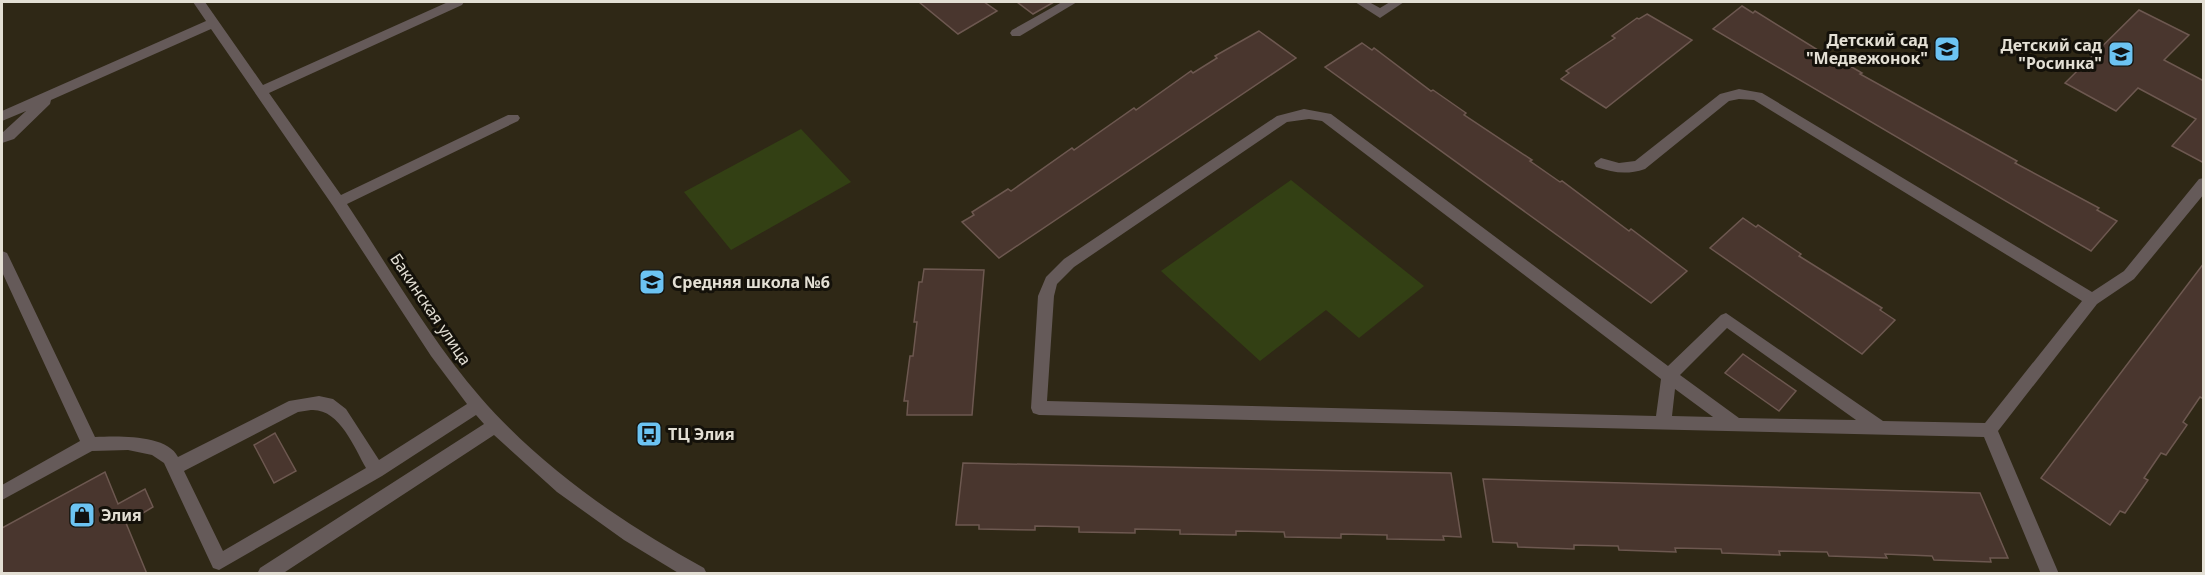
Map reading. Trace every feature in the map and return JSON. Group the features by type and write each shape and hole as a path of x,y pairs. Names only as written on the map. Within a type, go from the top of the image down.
{"street":[{"name":"Бакинская улица","path":"199,2 338,202 451,373 478,405 496,424 604,519 652,550 698,573"},
{"path":"262,91 458,2"},
{"path":"1016,33 1071,2"},
{"path":"1361,2 1380,14 1398,2"},
{"path":"2,116 213,23"},
{"path":"2,138 9,135 54,93"},
{"path":"1601,163 1617,169 1634,169 1646,162 1725,97 1739,94 1757,96 2092,300"},
{"path":"1737,424 1669,376 1326,117 1314,114 1296,113 1281,119 1069,263 1051,281 1046,296 1040,408 1989,430"},
{"path":"338,202 513,118"},
{"path":"1989,430 2092,300 2129,275 2204,183"},
{"path":"2,256 90,444"},
{"path":"1663,423 1669,376 1726,319 1880,428"},
{"path":"175,467 295,406 312,403 329,404 339,412 376,471"},
{"path":"2,493 90,444 128,442 156,449 170,459 175,467 215,568 376,471 478,405"},
{"path":"266,573 496,424"},
{"path":"1989,430 2050,573"}],"green space":[{"path":"801,129 851,182 731,250 684,192"},
{"path":"1291,180 1424,286 1359,338 1326,310 1260,361 1161,271"}],"building":[{"path":"919,2 984,2 997,11 958,34"},
{"path":"1017,2 1054,2 1033,14"},
{"path":"1742,6 1753,13 1755,11 1821,52 1823,50 1862,73 1860,74 2017,161 2015,163 2099,208 2097,210 2117,221 2091,251 1713,29"},
{"path":"2139,10 2189,35 2164,60 2204,81 2204,163 2172,146 2196,119 2138,88 2116,111 2065,83"},
{"path":"1647,14 1692,40 1606,108 1561,79 1569,73 1566,71 1615,38 1612,36 1637,18"},
{"path":"1259,31 1296,58 999,258 962,222 974,215 972,212 1008,189 1011,191 1072,148 1074,150 1134,108 1136,110 1191,71 1193,73 1217,58 1215,56"},
{"path":"1362,43 1372,50 1374,48 1431,91 1433,90 1466,113 1464,115 1532,160 1530,161 1560,182 1562,181 1629,231 1631,229 1687,271 1651,303 1325,67"},
{"path":"1743,218 1756,227 1758,225 1801,254 1799,256 1882,308 1880,310 1895,320 1862,354 1710,248"},
{"path":"2204,263 2204,399 2200,397 2183,422 2187,425 2166,455 2161,453 2144,478 2148,480 2125,513 2120,511 2110,525 2041,478"},
{"path":"924,269 984,270 972,415 907,415 908,401 904,401 910,356 913,356 919,282 922,282"},
{"path":"1743,354 1796,391 1779,411 1725,373"},
{"path":"275,433 296,471 274,483 254,445"},
{"path":"963,463 1451,473 1461,537 1443,536 1444,540 1387,539 1387,535 1341,534 1341,538 1285,537 1284,532 1236,531 1236,535 1180,534 1180,530 1135,529 1135,533 1079,532 1079,527 1035,526 1035,530 979,529 979,525 956,525"},
{"name":"Элия","path":"105,472 118,504 145,489 153,507 126,523 147,574 2,574 2,528"},
{"path":"1483,479 1980,493 2008,558 1990,558 1991,562 1934,560 1932,556 1885,554 1887,558 1829,556 1827,552 1779,551 1780,555 1722,553 1721,549 1675,548 1676,552 1619,550 1618,546 1574,545 1574,549 1518,547 1517,543 1493,542"}],"place":[{"name":"Детский сад \"Медвежонок\"","path":"1947,49"},
{"name":"Детский сад \"Росинка\"","path":"2121,54"},
{"name":"Средняя школа №6","path":"652,282"},
{"name":"ТЦ Элия","path":"649,434"},
{"name":"Элия","path":"82,515"}]}
